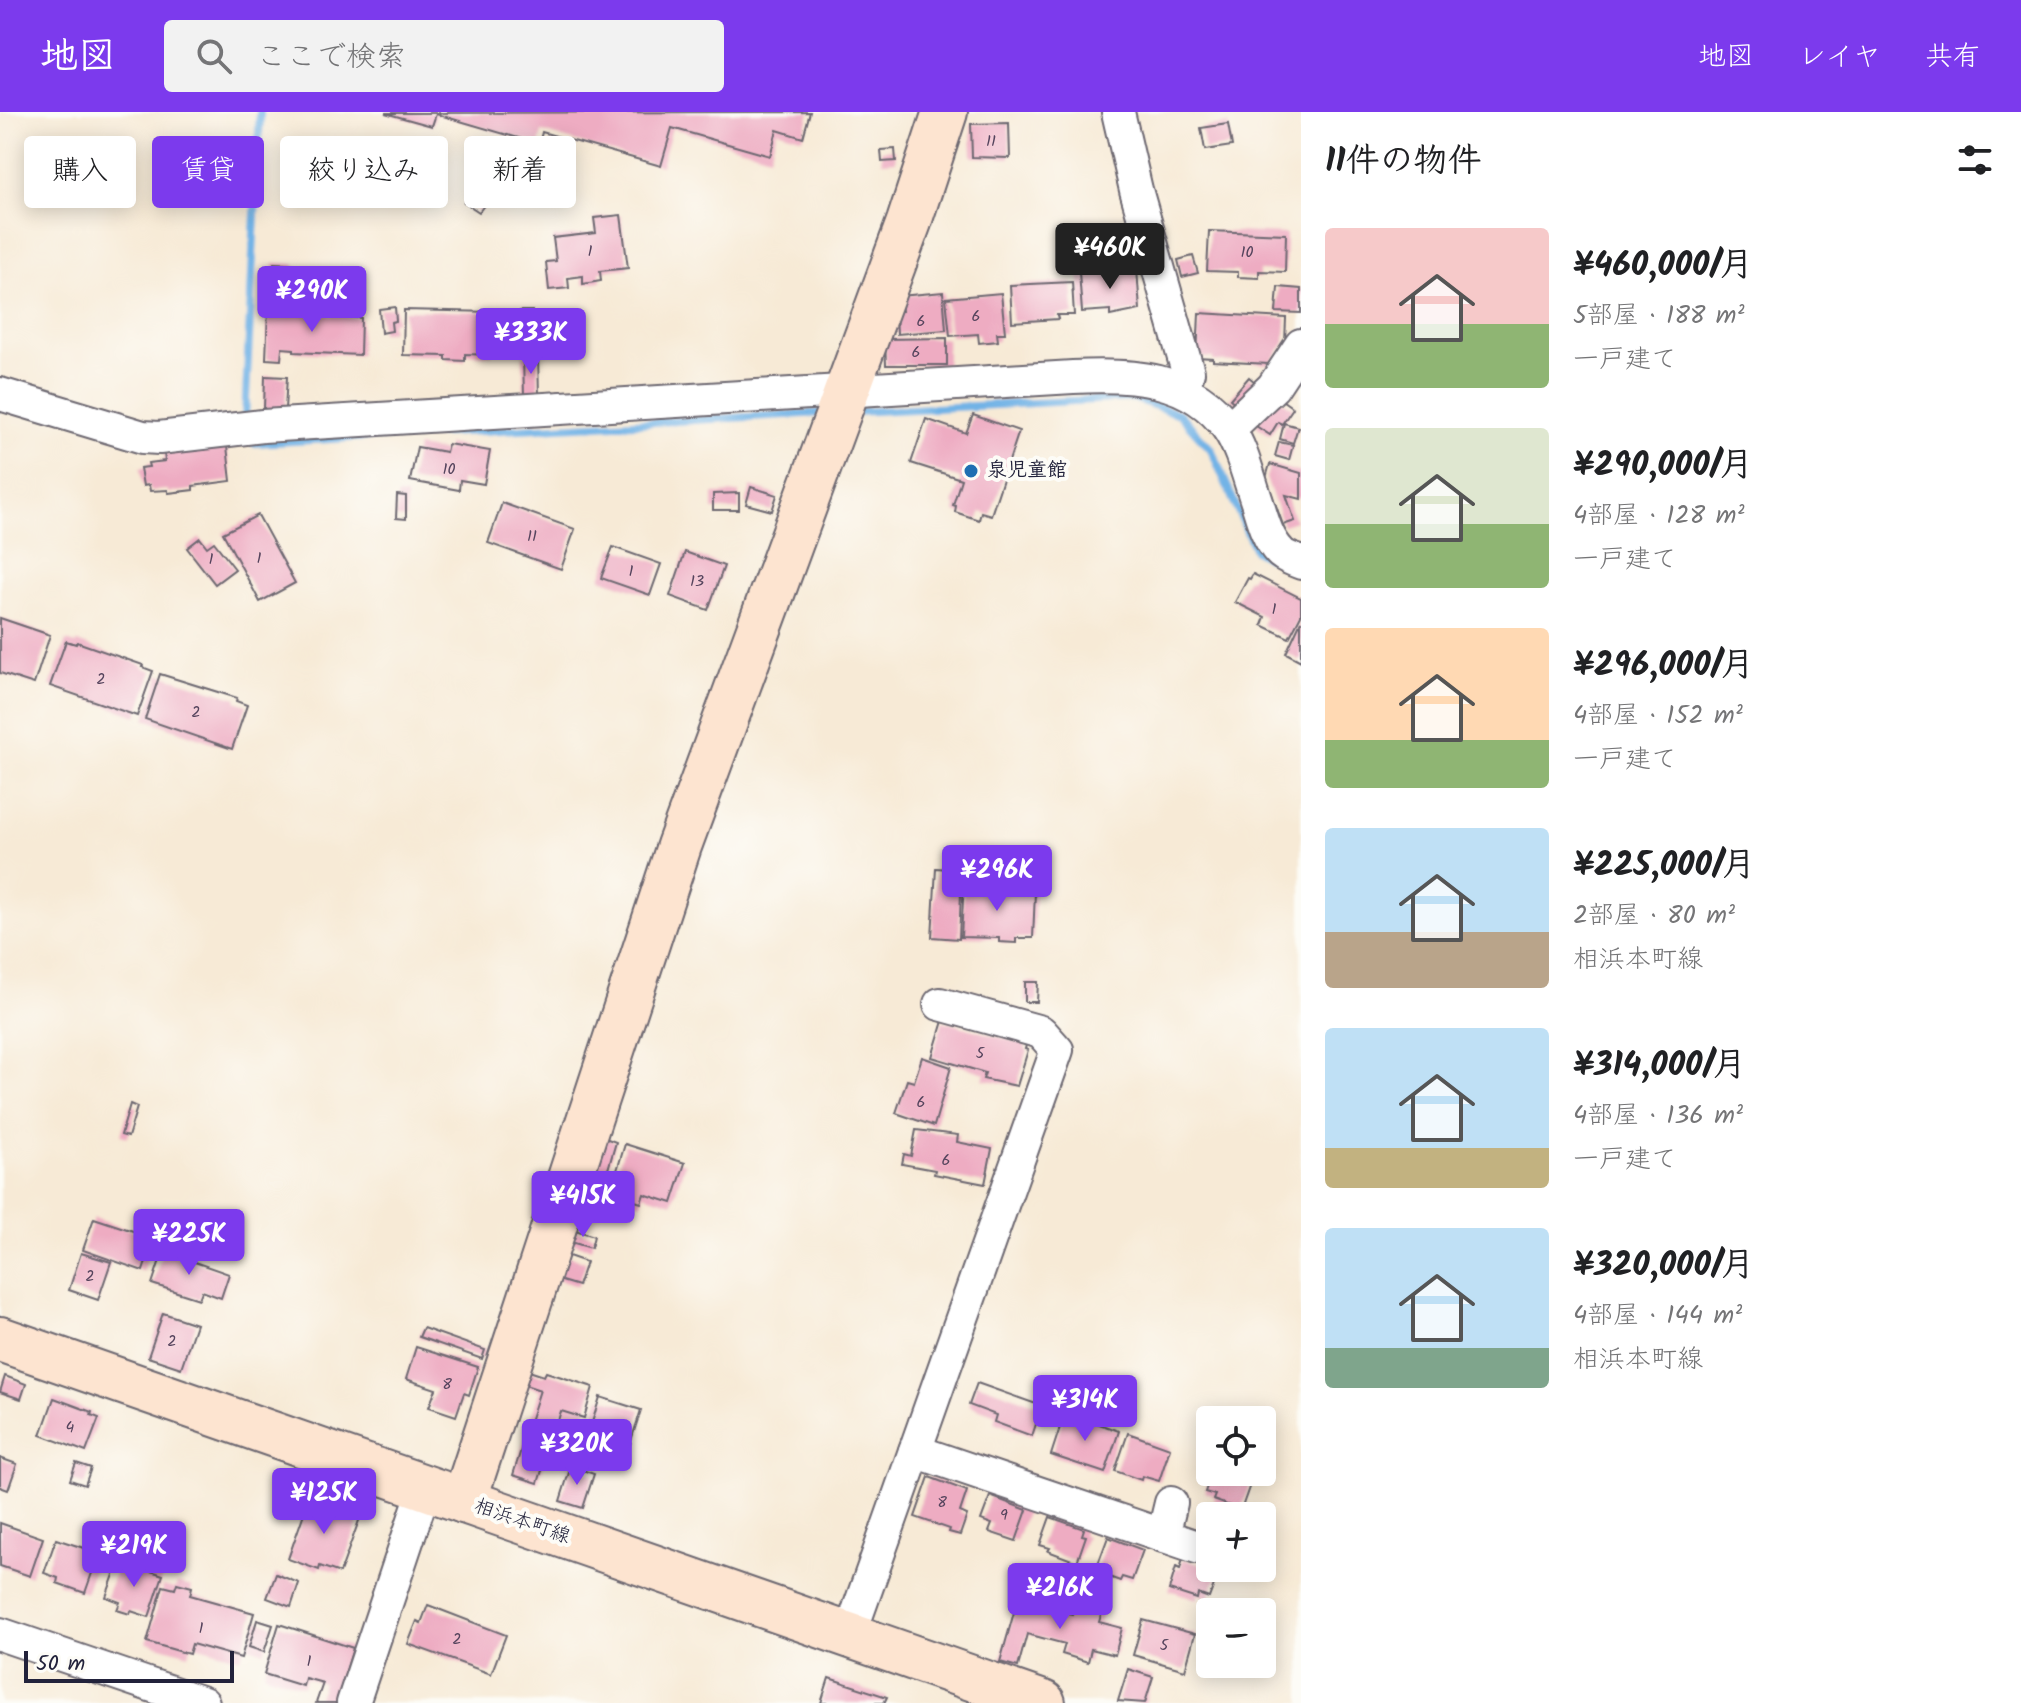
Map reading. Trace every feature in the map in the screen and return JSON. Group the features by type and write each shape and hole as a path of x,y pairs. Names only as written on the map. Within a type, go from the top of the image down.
{"street":[{"path":"353,1703 444,1494 848,391 945,112"},
{"path":"1118,112 1136,190 1188,372 1183,389"},
{"path":"1229,429 1273,387 1301,345"},
{"path":"0,394 143,437 159,438 263,426 1121,375 1151,378 1183,389 1208,405 1229,429 1265,527 1280,552 1301,563"},
{"path":"849,1637 1057,1050 1041,1032 940,1004"},
{"name":"相浜本町線","path":"0,1339 1043,1703"},
{"path":"915,1451 1196,1547"},
{"path":"1163,1536 1171,1503"},
{"path":"0,1634 203,1703"}],"building":[{"path":"810,112 803,138 777,130 770,156 672,128 661,166 576,142 576,136 542,132 541,136 512,136 436,114 432,126 385,113"},
{"path":"1009,123 1010,158 972,157 971,124"},
{"path":"1228,124 1232,146 1205,150 1201,128"},
{"path":"895,149 896,161 882,162 881,150"},
{"path":"621,215 628,268 600,271 601,281 583,284 583,276 568,278 569,288 549,290 546,262 556,261 553,238 596,233 594,218"},
{"path":"1209,231 1286,234 1285,272 1259,271 1259,278 1238,277 1238,272 1207,271"},
{"path":"1193,256 1198,273 1182,277 1178,260"},
{"path":"274,263 295,264 293,308 272,307"},
{"path":"1137,269 1140,310 1110,316 1110,310 1082,312 1079,272"},
{"path":"1072,282 1074,315 1012,322 1010,285"},
{"path":"1278,287 1301,289 1301,313 1276,312"},
{"path":"943,292 946,330 897,334 896,311 902,311 900,296"},
{"path":"1001,293 1005,333 997,333 998,341 979,343 978,334 950,336 946,298"},
{"path":"395,307 396,321 391,322 392,331 381,333 379,309"},
{"path":"268,310 361,318 360,355 294,352 294,349 282,348 281,360 266,359"},
{"path":"404,310 493,312 492,355 465,354 465,361 446,360 446,356 403,355"},
{"path":"520,311 532,311 533,344 522,344"},
{"path":"1199,313 1286,318 1285,343 1269,364 1213,361 1213,358 1197,357"},
{"path":"947,338 947,365 886,365 885,339"},
{"path":"523,356 538,356 539,396 524,396"},
{"path":"265,376 287,377 285,409 264,409"},
{"path":"1249,377 1255,382 1236,404 1230,399"},
{"path":"1276,396 1293,408 1270,435 1256,426"},
{"name":"泉児童館","path":"973,415 1019,431 991,515 981,512 979,520 955,512 956,506 953,505 961,479 911,463 926,419 966,433"},
{"path":"1284,423 1298,427 1293,443 1280,439"},
{"path":"1279,442 1293,445 1289,460 1275,456"},
{"path":"448,444 490,451 484,484 460,480 459,490 410,481 417,447 446,452"},
{"path":"227,446 231,481 168,493 168,490 150,491 149,485 143,486 140,468 149,467 148,463 165,461 164,453"},
{"path":"1270,464 1301,473 1301,499 1286,495 1295,521 1283,525 1266,478"},
{"path":"751,487 777,495 772,511 746,504"},
{"path":"739,493 739,510 713,510 713,494"},
{"path":"397,495 406,496 406,519 396,518"},
{"path":"502,503 575,529 561,569 488,543"},
{"path":"258,515 295,583 260,602 223,533"},
{"path":"200,538 207,547 214,542 235,569 215,584 187,548"},
{"path":"613,547 661,564 650,595 601,578"},
{"path":"685,552 724,566 708,610 670,596"},
{"path":"1253,574 1301,598 1301,615 1289,638 1262,625 1265,617 1235,602"},
{"path":"0,618 50,635 34,684 0,673"},
{"path":"1301,621 1301,661 1286,653"},
{"path":"66,641 77,642 153,671 137,716 50,686"},
{"path":"160,674 237,698 236,701 247,705 232,749 145,719"},
{"path":"936,868 962,870 959,939 932,937"},
{"path":"964,882 989,883 989,890 1035,892 1033,938 1016,938 1016,943 999,942 999,938 961,937"},
{"path":"1025,982 1038,982 1037,1002 1025,1002"},
{"path":"943,1021 1026,1045 1025,1049 1028,1050 1017,1086 983,1079 985,1073 932,1057"},
{"path":"922,1057 951,1067 934,1126 896,1113 907,1080 914,1082"},
{"path":"130,1104 137,1107 128,1137 121,1135"},
{"path":"916,1130 958,1135 957,1142 992,1149 985,1184 902,1164 904,1154 911,1156"},
{"path":"605,1138 616,1142 601,1193 590,1190"},
{"path":"625,1144 685,1163 672,1203 644,1194 641,1203 623,1197 624,1191 612,1187"},
{"path":"94,1218 154,1238 143,1271 83,1250"},
{"path":"575,1230 594,1236 591,1248 571,1242"},
{"path":"163,1251 229,1274 221,1298 202,1291 199,1299 152,1284"},
{"path":"81,1253 111,1262 98,1300 69,1290"},
{"path":"563,1254 586,1262 578,1286 555,1279"},
{"path":"163,1313 196,1324 181,1368 148,1357"},
{"path":"423,1328 485,1350 482,1359 419,1337"},
{"path":"416,1347 478,1367 469,1395 464,1393 456,1416 429,1407 436,1389 406,1379"},
{"path":"526,1370 544,1376 546,1372 593,1387 584,1418 561,1411 538,1483 513,1475 540,1390 522,1384"},
{"path":"5,1376 26,1384 21,1399 0,1392"},
{"path":"977,1383 1042,1406 1032,1436 994,1422 996,1415 969,1405"},
{"path":"600,1397 641,1410 628,1450 604,1442 605,1437 589,1432"},
{"path":"54,1398 92,1412 91,1415 99,1418 86,1452 41,1435"},
{"path":"1065,1412 1119,1431 1105,1473 1051,1455"},
{"path":"1128,1433 1170,1448 1159,1481 1142,1476 1141,1480 1115,1471"},
{"path":"0,1458 17,1464 8,1490 0,1487"},
{"path":"76,1463 91,1468 85,1485 70,1480"},
{"path":"571,1466 594,1474 583,1508 560,1501"},
{"path":"929,1477 967,1491 960,1512 967,1515 960,1535 915,1517"},
{"path":"1207,1486 1250,1486 1244,1502 1219,1502 1213,1500 1215,1495 1205,1492"},
{"path":"310,1496 361,1515 340,1573 320,1566 319,1570 288,1559"},
{"path":"990,1496 1027,1510 1016,1541 989,1532 992,1524 981,1520"},
{"path":"1050,1517 1084,1529 1082,1535 1086,1536 1077,1562 1040,1545"},
{"path":"0,1523 43,1538 30,1576 0,1566"},
{"path":"1108,1537 1143,1550 1132,1580 1122,1577 1120,1581 1095,1572"},
{"path":"56,1539 99,1553 85,1593 57,1583 58,1578 44,1573"},
{"path":"1183,1559 1196,1563 1196,1582 1215,1582 1209,1598 1198,1594 1196,1599 1169,1590 1176,1567 1180,1569"},
{"path":"119,1561 163,1575 149,1617 117,1610 120,1602 106,1597"},
{"path":"276,1574 299,1583 291,1607 267,1598"},
{"path":"177,1583 192,1587 190,1595 254,1613 241,1658 192,1644 189,1654 147,1642 163,1586 175,1589"},
{"path":"1018,1598 1072,1614 1075,1604 1102,1612 1099,1622 1122,1628 1115,1655 1091,1649 1088,1662 1062,1654 1065,1644 1027,1634 1018,1667 1000,1662"},
{"path":"428,1605 506,1635 491,1674 408,1644 417,1621 421,1623"},
{"path":"257,1620 273,1625 264,1652 249,1647"},
{"path":"1143,1620 1195,1634 1185,1670 1133,1655"},
{"path":"279,1624 353,1648 336,1703 316,1703 323,1683 305,1678 303,1686 264,1674"},
{"path":"1128,1669 1153,1677 1145,1703 1118,1701"},
{"path":"829,1678 887,1697 884,1703 821,1703"}],"waterway":[{"path":"245,418 260,112"},
{"path":"853,412 1133,398 1179,414 1211,449 1255,550 1269,558"},
{"path":"254,443 823,413"}],"place":[{"name":"泉児童館","path":"971,471"}]}
